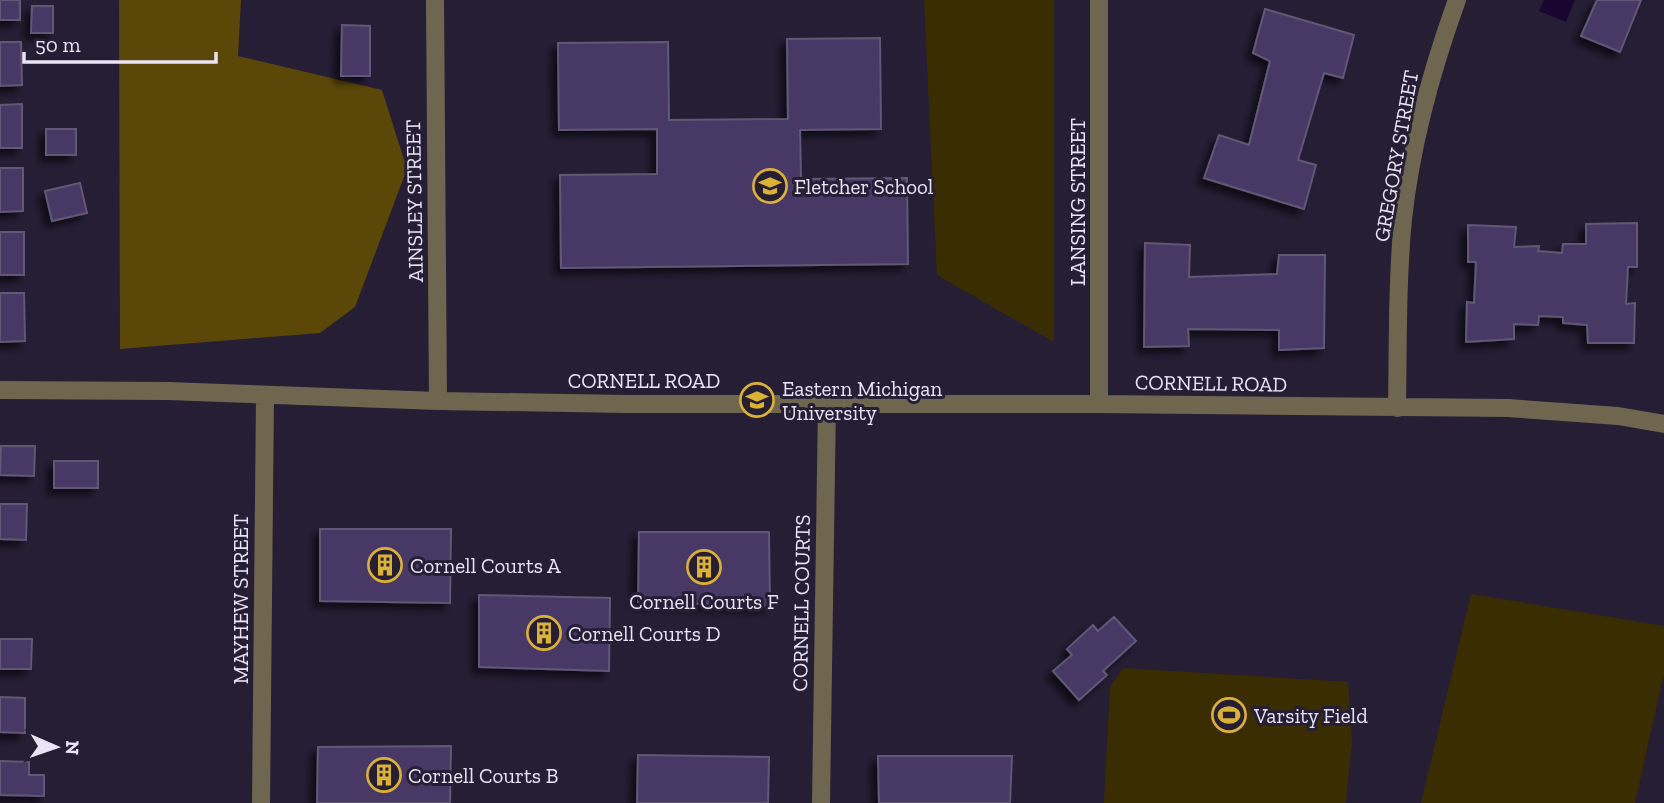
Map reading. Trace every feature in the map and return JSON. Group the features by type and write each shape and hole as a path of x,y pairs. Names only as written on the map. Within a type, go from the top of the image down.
{"street":[{"name":"AINSLEY STREET","path":"435,0 438,401"},
{"name":"LANSING STREET","path":"1099,0 1100,404"},
{"name":"GREGORY STREET","path":"1397,408 1403,218 1428,90 1457,0"},
{"name":"CORNELL ROAD","path":"0,390 168,391 438,401 1508,408 1618,416 1664,424"},
{"name":"MAYHEW STREET","path":"261,803 265,395"},
{"name":"CORNELL COURTS","path":"821,803 827,404"}],"shaded area":[{"path":"119,0 241,0 238,56 382,90 407,169 355,307 320,333 120,349"},
{"path":"924,0 1054,0 1054,342 937,275"},
{"path":"1544,0 1575,0 1566,22 1539,11"},
{"path":"1471,594 1664,626 1664,673 1635,803 1421,803"},
{"name":"Varsity Field","path":"1123,668 1348,682 1352,743 1346,803 1104,803 1110,687"}],"building":[{"path":"0,0 20,0 20,20 0,20"},
{"path":"1597,0 1641,0 1620,52 1581,36"},
{"path":"32,6 53,6 53,33 31,33"},
{"path":"1265,9 1354,35 1343,78 1324,73 1298,160 1316,165 1304,209 1204,178 1219,135 1249,145 1270,61 1253,53"},
{"path":"342,25 370,26 370,76 341,76"},
{"path":"880,38 881,129 800,130 801,179 907,178 908,264 561,268 560,175 657,174 657,129 559,130 558,43 668,42 669,120 788,119 787,39"},
{"path":"0,42 21,42 22,85 0,86"},
{"path":"22,104 22,148 0,148 0,105"},
{"path":"46,129 76,129 76,155 46,155"},
{"path":"0,168 23,168 23,211 0,212"},
{"path":"80,183 87,213 52,221 45,191"},
{"path":"1637,223 1637,267 1628,267 1626,304 1635,303 1634,343 1588,343 1587,325 1563,323 1563,317 1539,316 1538,325 1514,324 1514,339 1466,342 1467,302 1474,303 1476,262 1468,262 1468,225 1516,227 1514,247 1539,246 1538,251 1562,253 1563,244 1586,244 1586,224"},
{"path":"0,232 24,232 24,275 0,275"},
{"path":"1145,243 1190,245 1189,277 1277,274 1279,255 1325,255 1324,348 1279,350 1279,330 1188,329 1189,346 1144,347"},
{"path":"0,293 24,293 25,341 0,342"},
{"path":"1,446 35,446 34,476 0,475"},
{"path":"54,461 98,461 98,488 54,488"},
{"path":"0,504 27,504 26,540 0,539"},
{"name":"Cornell Courts A","path":"320,529 451,529 450,603 320,601"},
{"name":"Cornell Courts F","path":"639,532 769,532 770,606 638,602"},
{"name":"Cornell Courts D","path":"479,595 610,598 609,671 479,667"},
{"path":"1114,617 1136,641 1103,671 1107,675 1079,700 1053,671 1072,655 1067,649 1093,625 1098,631"},
{"path":"0,639 32,639 31,669 0,669"},
{"path":"0,697 25,698 25,733 0,732"},
{"name":"Cornell Courts B","path":"451,746 450,803 317,803 318,747"},
{"path":"638,755 769,757 768,803 637,803"},
{"path":"878,756 1012,756 1010,803 879,803"},
{"path":"0,761 29,762 29,775 44,775 44,796 0,795"}],"place":[{"name":"Fletcher School","path":"770,186"},
{"name":"Eastern Michigan University","path":"757,400"},
{"name":"Cornell Courts A","path":"385,565"},
{"name":"Cornell Courts F","path":"704,567"},
{"name":"Cornell Courts D","path":"544,633"},
{"name":"Varsity Field","path":"1229,715"},
{"name":"Cornell Courts B","path":"384,775"}]}
